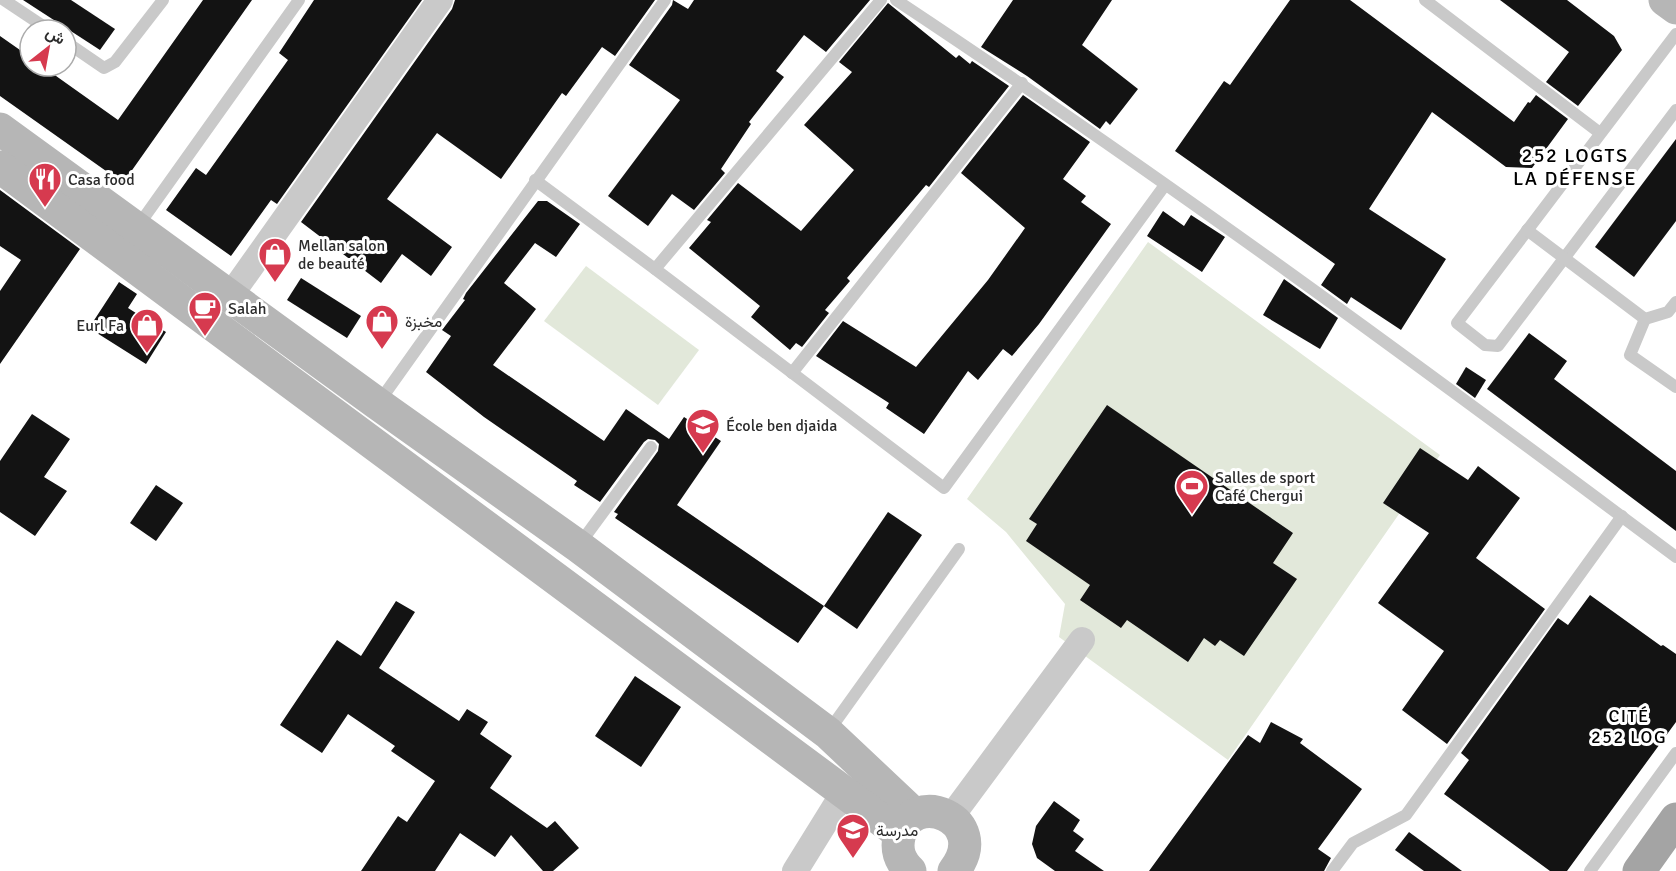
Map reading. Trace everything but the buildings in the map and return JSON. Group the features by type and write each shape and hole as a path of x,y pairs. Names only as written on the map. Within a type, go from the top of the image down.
{"main road":[{"path":"1665,0 1676,8"},
{"path":"0,129 378,404 578,546 828,733 907,824"},
{"path":"0,167 844,792 907,824"},
{"path":"910,871 898,855 907,824 931,812 951,817 963,833 962,868"},
{"path":"1639,871 1676,819"}],"street":[{"path":"230,296 440,0"},
{"path":"951,817 1082,640"},
{"path":"795,871 844,792"}],"lane":[{"path":"4,0 30,18"},
{"path":"78,50 104,68 116,62 163,0"},
{"path":"136,228 299,0"},
{"path":"378,404 665,0"},
{"path":"655,269 881,0"},
{"path":"896,0 1022,83 1676,556"},
{"path":"1425,0 1600,133"},
{"path":"1676,34 1457,323 1485,345 1498,346 1676,110"},
{"path":"792,373 1022,83"},
{"path":"536,180 944,488 1165,185"},
{"path":"1527,230 1645,319"},
{"path":"1645,319 1668,312 1676,302"},
{"path":"1645,319 1630,355 1676,387"},
{"path":"578,546 651,447"},
{"path":"1332,871 1353,843 1406,815 1622,516"},
{"path":"828,733 958,549"},
{"path":"1590,871 1676,753"}],"shaded area":[{"name":"Salles de sport Café Chergui","path":"1148,242 1440,455 1228,760 1059,637 1065,604 1006,532 967,499"},
{"path":"586,266 699,350 658,405 544,321"}],"place":[{"name":"Casa food","path":"45,208"},
{"name":"Mellan salon de beauté","path":"275,283"},
{"name":"Salah","path":"205,337"},
{"name":"مخبزة","path":"382,350"},
{"name":"Eurl Fa","path":"147,354"},
{"name":"École ben djaida","path":"703,454"},
{"name":"Salles de sport Café Chergui","path":"1192,515"},
{"name":"مدرسة","path":"853,859"}],"district":[{"name":"252 LOGTS LA DÉFENSE","path":"1575,166"},
{"name":"CITÉ 252 LOG","path":"1629,726"}]}
